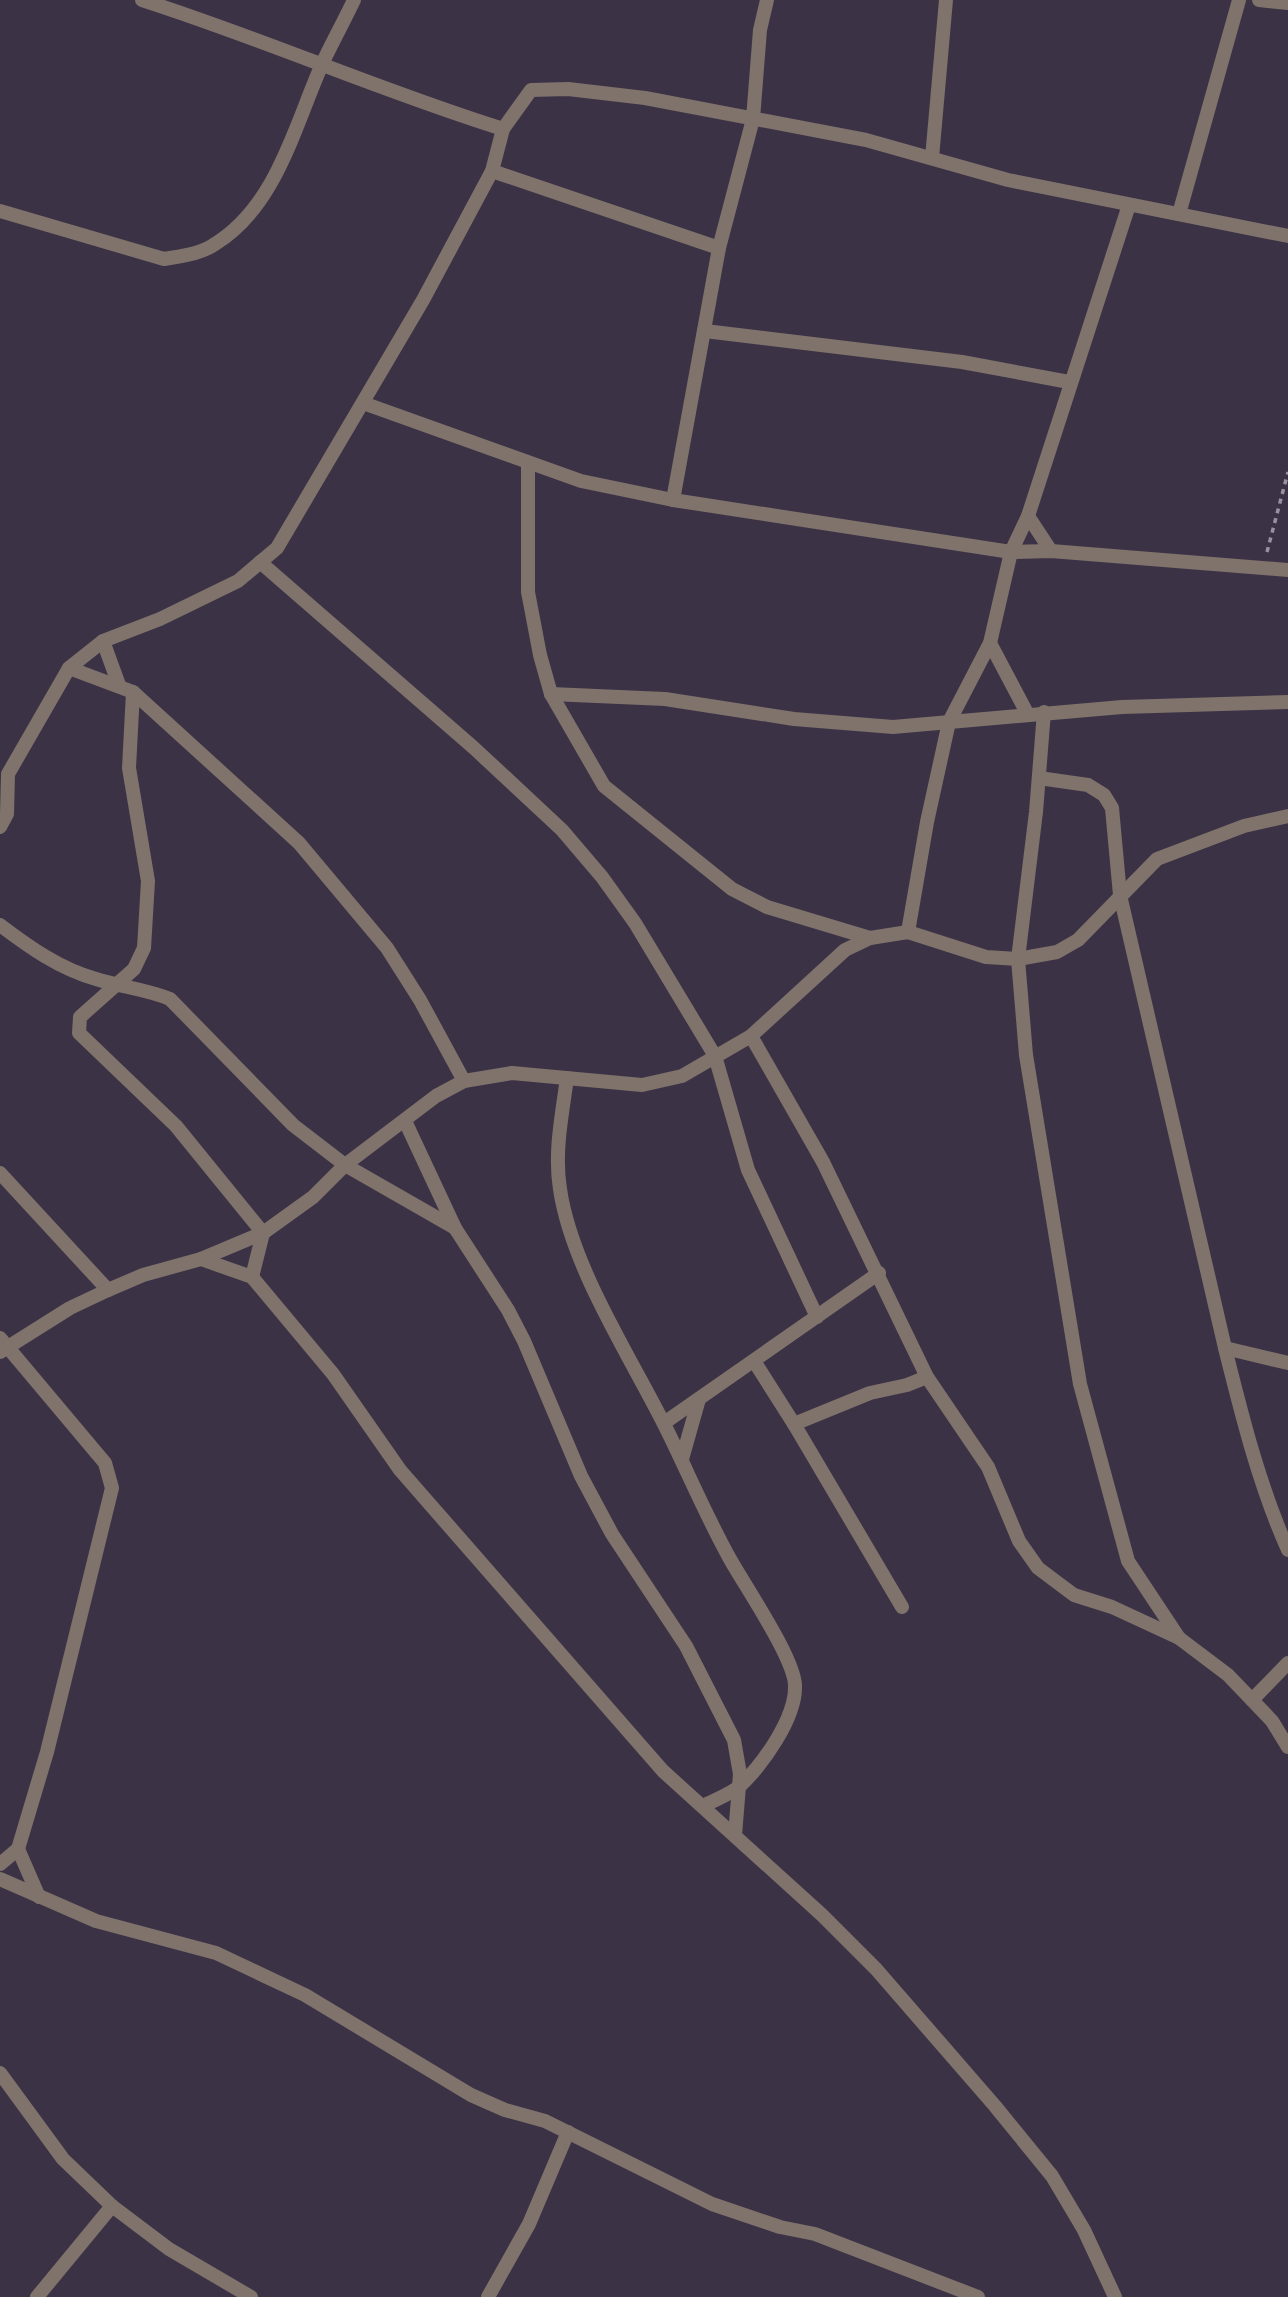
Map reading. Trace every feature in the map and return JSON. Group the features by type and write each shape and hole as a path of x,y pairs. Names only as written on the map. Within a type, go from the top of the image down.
{"street":[{"path":"142,0 322,64 420,103 503,129"},
{"path":"0,211 164,259 190,254 216,244 253,210 288,150 322,64 354,0"},
{"path":"673,500 719,248 753,119 760,30 767,0"},
{"path":"932,158 946,0"},
{"path":"1179,214 1239,0"},
{"path":"1259,0 1288,3"},
{"path":"0,827 8,814 8,774 69,668 103,641 160,619 238,581 277,548 363,403 492,171 503,129 531,90 568,89 645,97 866,140 1007,180 1288,236"},
{"path":"492,171 719,248"},
{"path":"908,932 927,822 949,722 990,643 1011,552 1028,516 1069,382 1129,205"},
{"path":"705,331 962,362 1069,382"},
{"path":"363,403 581,481 673,500 1011,552 1051,551 1288,570"},
{"path":"528,463 528,592 551,694 604,786 732,889 767,907 870,938"},
{"path":"1028,516 1051,551"},
{"path":"261,562 403,684 562,830 602,877 635,923 715,1056 748,1170 817,1317"},
{"path":"103,641 119,685"},
{"path":"990,643 1027,713"},
{"path":"69,668 133,692 299,843 387,948 420,1000 464,1080"},
{"path":"133,692 129,768 148,881 148,921 144,948 134,969 79,1017 79,1032 176,1126 263,1233"},
{"path":"551,694 665,699 794,719 893,727 1027,713 1288,702"},
{"path":"1044,712 1018,958 1026,1055 1080,1384 1128,1561 1179,1638"},
{"path":"1039,778 1088,785 1104,795 1112,808 1119,895 1225,1348 1242,1419 1275,1521 1288,1550"},
{"path":"0,1864 18,1849 47,1752 112,1488 105,1463 3,1346 108,1290 143,1275 201,1259 263,1233 313,1197 345,1165 436,1096 464,1080 512,1073 642,1085 682,1076 751,1036 845,950 870,938 908,932 986,957 1018,958 1057,952 1078,940 1157,859 1244,826 1288,816"},
{"path":"0,925 62,966 116,985 147,989 170,999 293,1125 345,1165 455,1228"},
{"path":"751,1036 823,1162 928,1377 988,1467 1018,1541 1038,1569 1074,1595 1112,1608 1179,1638 1228,1675 1272,1720 1288,1747"},
{"path":"567,1078 558,1147 560,1190 576,1245 614,1333 664,1423 722,1545 783,1652 795,1684 792,1709 780,1735 739,1787 703,1806"},
{"path":"405,1121 455,1228 508,1310 581,1476 612,1534 685,1646 734,1740 739,1787 735,1835"},
{"path":"0,1173 108,1290"},
{"path":"252,1276 263,1233"},
{"path":"201,1259 252,1276 333,1374 408,1480 663,1771 735,1835 876,1969 996,2106 1052,2176 1084,2230 1115,2297"},
{"path":"664,1423 879,1273"},
{"path":"1225,1348 1288,1363"},
{"path":"754,1361 902,1608"},
{"path":"794,1424 870,1393 928,1377"},
{"path":"682,1459 699,1399"},
{"path":"1252,1700 1288,1664"},
{"path":"18,1849 39,1897"},
{"path":"0,1879 96,1922 216,1953 305,1994 471,2095 568,2132 712,2204 780,2227 816,2234 978,2297"},
{"path":"0,2073 63,2159 112,2206 169,2249 251,2297"},
{"path":"488,2297 528,2224 568,2132"},
{"path":"37,2297 112,2206"}],"path":[{"path":"1263,568 1288,472"}]}
